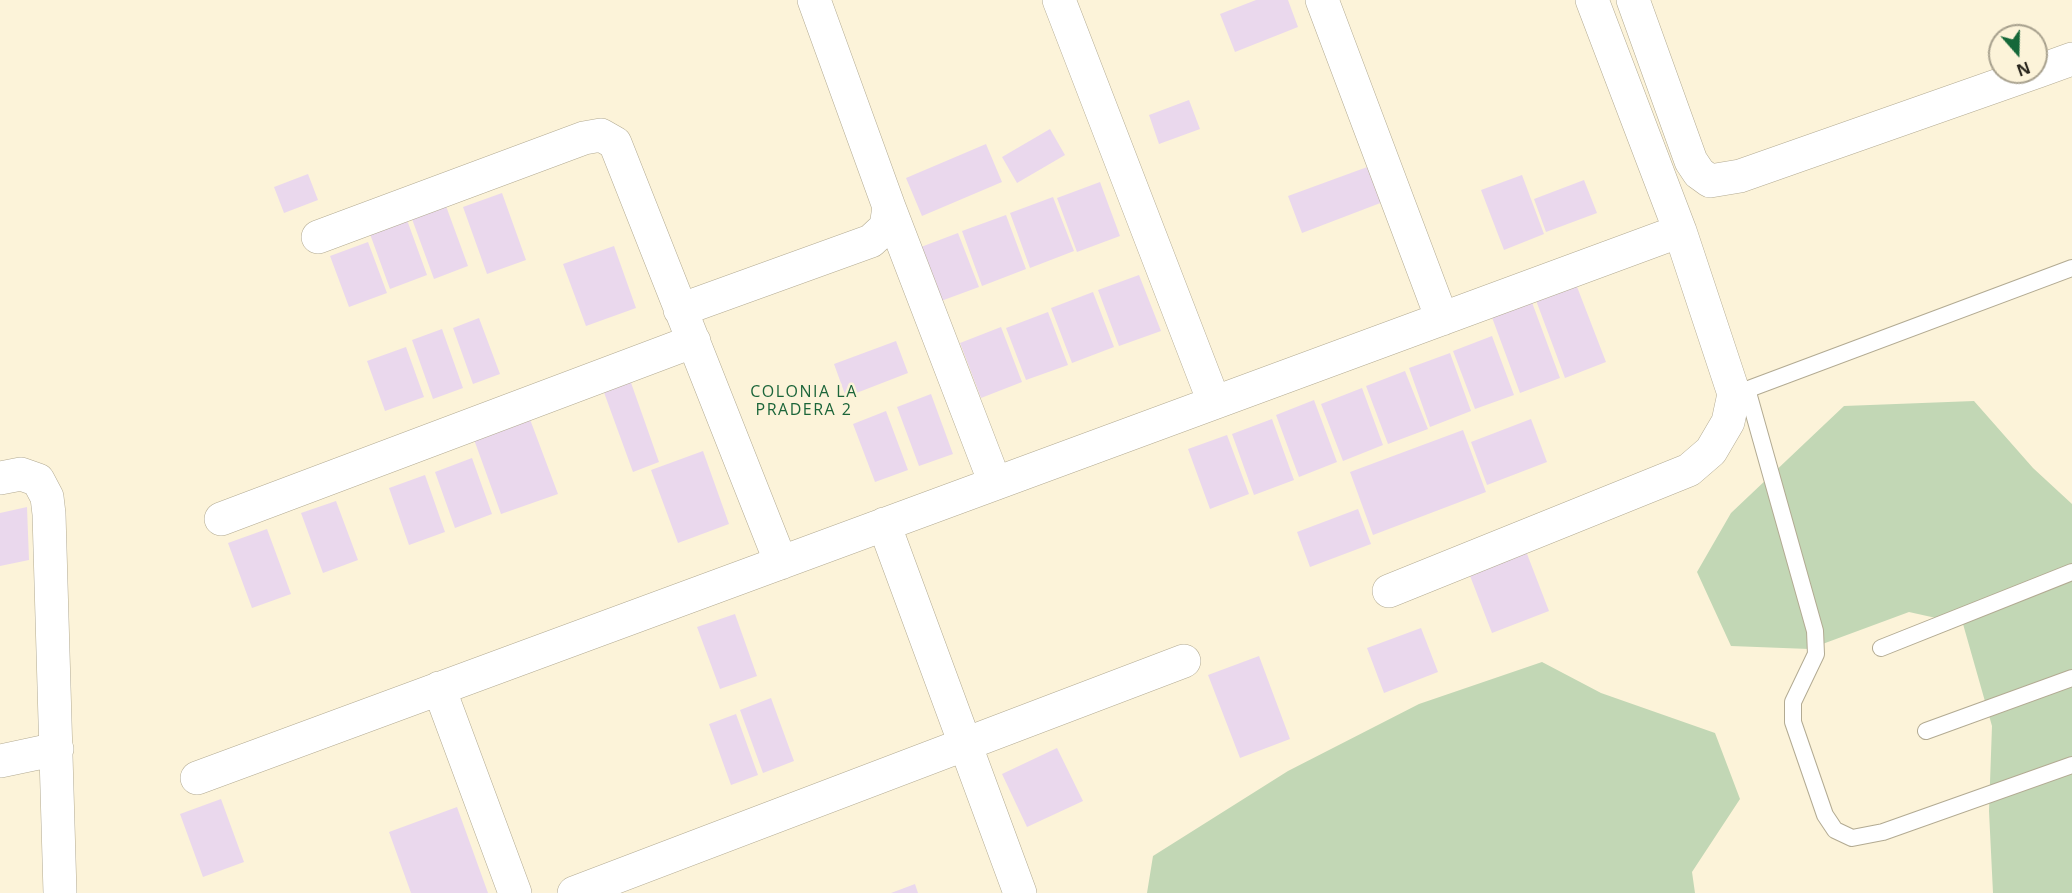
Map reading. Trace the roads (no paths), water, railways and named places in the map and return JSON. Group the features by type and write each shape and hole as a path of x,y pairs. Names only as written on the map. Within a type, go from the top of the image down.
{"street":[{"path":"814,0 889,207 995,483"},
{"path":"1059,0 1214,402"},
{"path":"1322,0 1442,319"},
{"path":"1389,591 1689,470 1711,452 1741,392 1592,0"},
{"path":"1633,0 1691,161 1699,173 1710,181 1740,176 2002,84"},
{"path":"2048,68 2072,59"},
{"path":"318,237 584,138 601,135 615,143 781,562"},
{"path":"680,310 871,241 886,227 889,207"},
{"path":"197,778 1680,231"},
{"path":"221,519 693,340"},
{"path":"0,478 21,474 38,480 47,496 60,893"},
{"path":"884,524 1020,893"},
{"path":"574,893 967,746 1184,661"},
{"path":"439,688 515,893"},
{"path":"0,761 57,749"}],"lane":[{"path":"2072,268 1741,392 1815,631 1816,654 1793,702 1792,722 1825,815 1835,830 1852,838 1883,832 2072,765"},
{"path":"1881,648 2072,572"},
{"path":"1926,731 2072,678"}],"district":[{"name":"COLONIA LA PRADERA 2","path":"804,401"}]}
